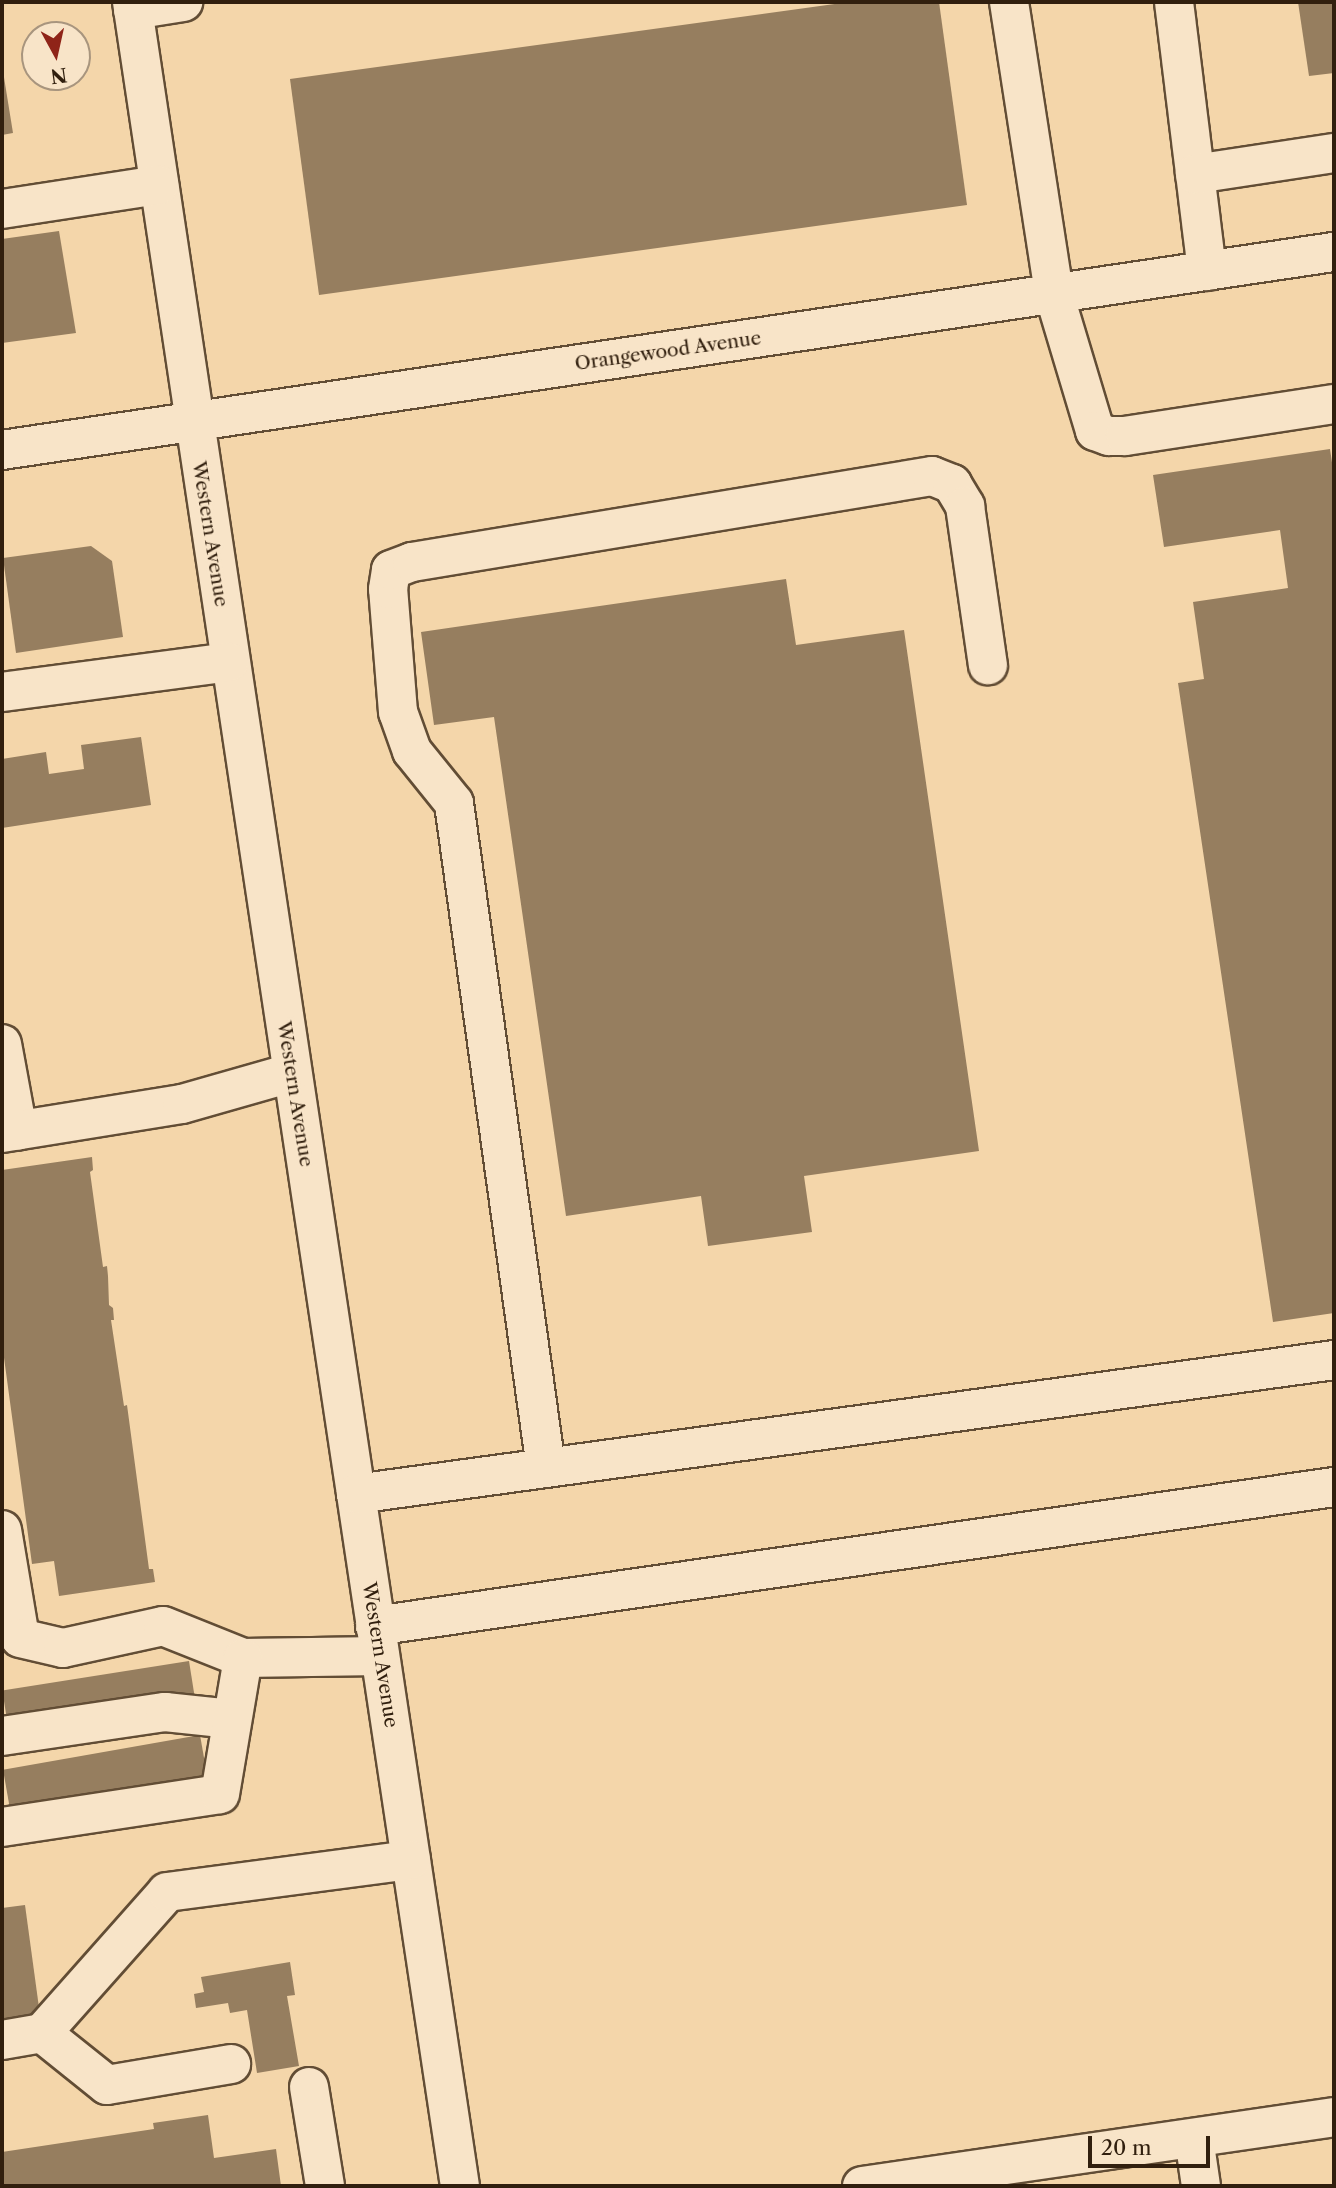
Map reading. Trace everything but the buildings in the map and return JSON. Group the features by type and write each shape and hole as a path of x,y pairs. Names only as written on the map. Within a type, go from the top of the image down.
{"street":[{"path":"132,6 183,2"},
{"path":"1009,2 1054,294 1095,432 1109,436 1125,436 1334,404"},
{"path":"1174,2 1207,271"},
{"name":"Western Avenue","path":"132,6 460,2186"},
{"path":"1195,174 1334,153"},
{"path":"2,209 159,185"},
{"name":"Orangewood Avenue","path":"2,450 1334,252"},
{"path":"546,1468 454,803 412,751 398,712 388,589 391,570 412,562 932,476 952,485 965,506 988,665"},
{"path":"2,692 229,662"},
{"path":"2,1044 10,1132 182,1104 291,1073"},
{"path":"356,1494 1334,1360"},
{"path":"2,1660 163,1626 243,1658 378,1641 1334,1487"},
{"path":"2,1530 5,1574 19,1638 63,1648"},
{"path":"2,1827 220,1794 243,1658"},
{"path":"2,1737 165,1712 232,1719"},
{"path":"2,2040 42,2033 167,1892 411,1860"},
{"path":"42,2033 107,2085 231,2064"},
{"path":"309,2087 325,2186"},
{"path":"862,2186 962,2179 1194,2138 1334,2117"},
{"path":"1194,2138 1201,2186"}]}
